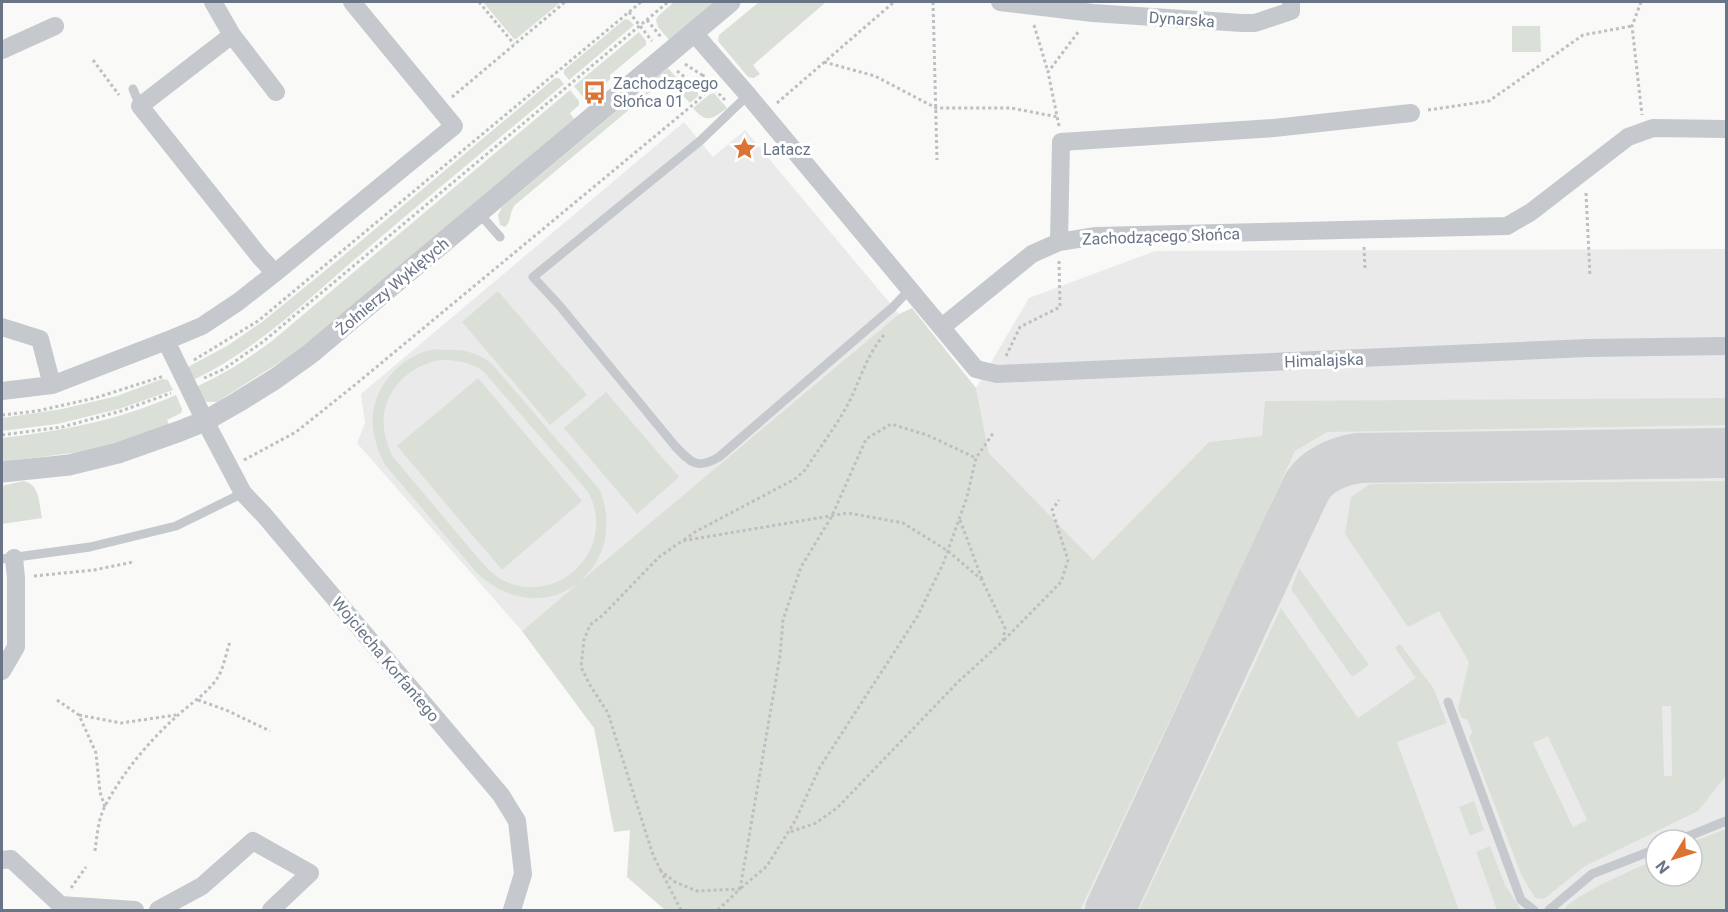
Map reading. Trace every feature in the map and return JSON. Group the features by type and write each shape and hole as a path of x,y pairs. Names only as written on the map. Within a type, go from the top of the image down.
{"street":[{"path":"213,2 232,35 276,92"},
{"path":"2,391 52,385 202,326 275,273 454,126 352,2"},
{"name":"Żołnierzy Wyklętych","path":"2,472 69,465 118,453 205,421 275,379 310,354 730,2"},
{"name":"Dynarska","path":"1000,2 1093,13 1242,23 1255,23 1291,6"},
{"path":"2,50 54,26"},
{"path":"693,32 942,327"},
{"path":"232,35 136,98 275,273"},
{"path":"1059,242 1061,142 1274,128 1411,113"},
{"name":"Zachodzącego Słońca","path":"942,327 1032,254 1059,242 1096,236 1507,226 1532,212 1628,137 1653,128 1726,129"},
{"path":"2,327 40,339 52,385"},
{"name":"Himalajska","path":"942,327 976,369 997,374 1588,348 1726,346"},
{"name":"Wojciecha Korfantego","path":"166,341 243,493 501,795 517,820 523,874 512,910"},
{"path":"2,671 16,647 16,578 8,558"},
{"path":"158,910 202,885 253,841 310,873 271,910"},
{"path":"4,856 63,908 135,910"}],"lane":[{"path":"748,95 715,127 533,277 688,460 698,464 708,464 718,457 910,290"},
{"path":"479,213 500,237"},
{"path":"8,558 90,547 176,526 243,493"},
{"path":"1448,702 1521,900 1534,910"},
{"path":"1704,830 1726,821"},
{"path":"1548,910 1592,874 1644,854"}],"path":[{"path":"479,2 514,44"},
{"path":"439,108 565,2"},
{"path":"2,415 37,411 96,398 168,375 258,321 641,2"},
{"path":"2,435 62,427 121,411 224,369 264,341 668,2"},
{"path":"764,114 894,2"},
{"path":"933,2 937,160"},
{"path":"1641,2 1632,26 1644,131"},
{"path":"1029,5 1048,72 1061,142"},
{"path":"1048,72 1093,13"},
{"path":"647,20 680,61 713,80"},
{"path":"1411,113 1489,100 1582,35 1632,26"},
{"path":"229,467 296,432 695,103 704,94 702,70 714,56"},
{"path":"824,62 875,76 936,108 1011,108 1058,117"},
{"path":"703,84 716,90 734,109"},
{"path":"1585,171 1590,276"},
{"path":"997,374 1020,327 1060,307 1059,242"},
{"path":"681,910 653,855 608,713 581,667 584,640 590,625 603,615 659,557 695,532 795,479 806,470 850,400 878,342 890,328"},
{"path":"740,889 778,668 783,620 801,567 832,516 866,440 891,424 927,435 976,458"},
{"path":"718,910 767,866 820,767 917,617 948,551 967,497 976,458 994,432"},
{"path":"787,832 816,823 837,808 959,681 1003,641 1061,582 1068,560 1052,510 1059,500"},
{"path":"682,541 848,513 903,524 948,551 982,580"},
{"path":"959,519 982,580 1005,628 1003,641"},
{"path":"16,578 94,570 133,562"},
{"path":"95,851 105,807 125,775 147,746 178,715 198,700 218,677 230,642"},
{"path":"57,700 79,715 121,723 178,715"},
{"path":"198,700 226,710 270,731"},
{"path":"79,715 96,753 100,792 105,807"},
{"path":"63,908 86,867"},
{"path":"661,871 675,882 697,891 740,889"}],"shaded area":[{"path":"483,2 561,2 514,39"},
{"path":"674,2 714,2 669,40 658,27 656,20"},
{"path":"759,2 826,2 753,65 760,74 754,78 748,77 718,41 719,35"},
{"path":"625,19 634,25 569,80 564,70"},
{"path":"1512,26 1540,26 1541,52 1512,52"},
{"path":"639,32 646,41 646,45 610,75 610,79 605,84 602,82 588,94 588,98 583,97 574,86"},
{"path":"668,68 675,76 698,87 698,96 690,103 667,78 515,205 507,225 505,227 500,225 498,215 502,207"},
{"path":"555,78 559,78 564,84 301,306 239,354 193,380 186,368 227,346 262,322"},
{"path":"570,90 579,101 579,105 570,113 574,119 311,341 217,402 207,402 202,398 196,387 235,366 272,341"},
{"path":"714,93 727,108 714,117 706,118 693,108"},
{"path":"684,122 713,157 745,130 899,314 522,631 357,443 365,423 361,394"},
{"path":"1726,249 1726,901 1608,910 742,910 1092,560 989,453 976,388 1029,298 1155,251"},
{"path":"498,291 587,395 550,425 462,322"},
{"path":"912,308 976,388 989,453 1093,560 1209,442 1262,436 1265,401 1726,398 1726,425 1327,432 1295,451 1080,910 665,910 627,877 630,830 614,832 594,728 522,631 576,585 556,595 523,597 503,591 477,573 385,465 373,429 375,403 380,390 396,369 407,360 431,350 465,351 483,357 493,365 600,490 605,510 605,539 593,567 581,581 899,314","holes":["440,360 458,361 484,372 588,492 595,513 595,534 588,553 576,569 560,580 541,586 520,586 499,578 485,566 392,456 384,429 386,404 391,393 407,375 417,368"]},
{"path":"478,378 582,501 502,570 397,446"},
{"path":"162,379 168,380 173,390 119,409 57,424 2,431 2,418 62,409 117,396"},
{"path":"606,392 679,477 637,514 564,428"},
{"path":"176,395 182,409 181,413 167,420 169,425 80,452 2,462 2,438 48,432 111,418"},
{"path":"23,481 36,490 42,518 2,524 2,486"},
{"path":"1726,481 1725,777 1698,811 1663,828 1644,828 1644,837 1585,866 1544,899 1535,898 1521,874 1469,738 1472,732 1467,719 1462,718 1458,709 1469,662 1439,611 1408,627 1345,534 1351,497 1370,484","holes":["1662,706 1671,706 1672,776 1664,776","1548,736 1587,820 1573,827 1533,743"]},
{"path":"1299,568 1369,665 1352,677 1291,589"},
{"path":"1281,608 1358,718 1416,678 1395,648 1400,644 1434,689 1447,723 1397,742 1459,910 1139,910"},
{"path":"1474,801 1484,830 1470,836 1459,807"},
{"path":"1726,829 1726,910 1564,910 1592,889 1644,864 1644,888 1704,888 1704,837"},
{"path":"1490,846 1505,885 1521,910 1497,910 1476,852"}],"taxiway":[{"path":"1110,910 1308,485 1318,474 1344,461 1358,458 1726,453"}],"place":[{"name":"Zachodzącego Słońca 01","path":"595,92"},
{"name":"Latacz","path":"745,149"}]}
